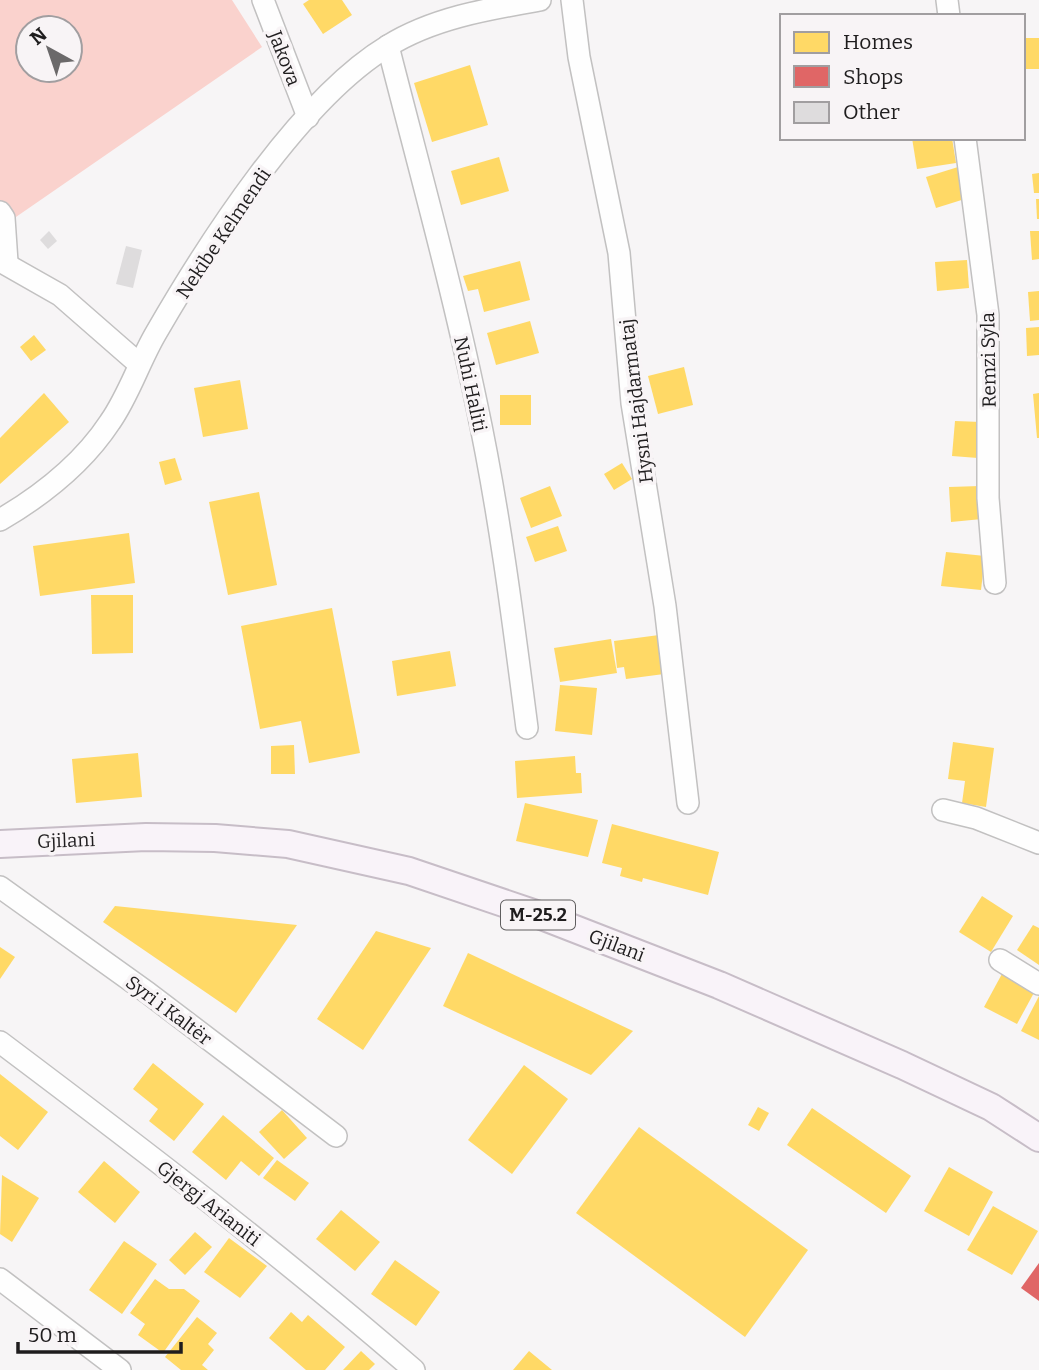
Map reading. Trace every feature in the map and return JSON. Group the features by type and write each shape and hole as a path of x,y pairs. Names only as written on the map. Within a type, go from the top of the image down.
{"main road":[{"name":"Gjilani","path":"0,844 146,837 215,838 288,844 409,871 527,911 719,985 902,1065 990,1107 1039,1138"}],"street":[{"name":"Jakova","path":"262,0 308,117"},
{"name":"Nekibe Kelmendi","path":"0,520 49,487 110,423 139,364 246,193 336,87 388,46 419,30 455,18 540,0"},
{"name":"Hysni Hajdarmataj","path":"572,0 579,57 619,253 632,402 665,606 688,803"},
{"name":"Nuhi Haliti","path":"388,46 430,204 476,403 516,637 527,728"},
{"name":"Remzi Syla","path":"965,140 988,315 988,498 995,583"},
{"path":"0,212 4,218 3,262 60,295 139,364"},
{"path":"943,810 976,818 1039,843"},
{"name":"Syri i Kaltër","path":"0,887 148,993 336,1136"},
{"path":"1000,960 1039,984"},
{"name":"Gjergj Arianiti","path":"0,1042 315,1286 414,1370"},
{"path":"0,1279 120,1370"}],"shaded area":[{"path":"0,0 232,0 262,47 0,228"}],"building: Homes":[{"path":"309,0 342,0 352,15 323,34 303,4"},
{"path":"1025,38 1039,38 1039,69 1025,69"},
{"path":"470,65 488,125 432,142 414,83"},
{"path":"912,140 952,140 956,163 917,169"},
{"path":"499,157 509,191 461,205 451,171"},
{"path":"958,167 968,198 936,208 926,177"},
{"path":"1039,173 1039,193 1034,193 1032,174"},
{"path":"1036,199 1039,199 1039,219 1037,219"},
{"path":"1030,231 1039,231 1039,259 1032,260"},
{"path":"967,260 969,288 937,291 935,262"},
{"path":"520,261 530,300 484,312 478,289 468,291 463,276"},
{"path":"1039,291 1039,320 1030,321 1028,292"},
{"path":"530,321 539,353 496,365 487,333"},
{"path":"1039,327 1039,355 1027,356 1026,328"},
{"path":"34,335 46,350 31,361 20,347"},
{"path":"684,367 693,405 658,414 648,376"},
{"path":"240,380 248,429 203,437 194,388"},
{"path":"44,393 69,422 0,484 0,438"},
{"path":"1039,393 1039,438 1037,438 1033,394"},
{"path":"500,395 531,395 531,425 500,425"},
{"path":"955,421 981,422 978,458 952,456"},
{"path":"175,458 182,480 165,485 159,462"},
{"path":"622,463 632,479 614,490 604,474"},
{"path":"550,486 562,516 531,528 520,498"},
{"path":"980,486 982,519 951,522 949,487"},
{"path":"259,492 277,585 228,595 209,502"},
{"path":"558,526 567,551 535,562 526,537"},
{"path":"129,533 135,583 40,596 33,546"},
{"path":"946,552 985,556 981,590 941,586"},
{"path":"91,595 133,595 133,653 92,654"},
{"path":"332,608 360,753 309,763 301,721 260,729 241,626"},
{"path":"659,635 664,674 626,679 624,667 617,668 614,641"},
{"path":"611,639 617,673 560,682 554,648"},
{"path":"450,651 456,686 397,696 392,661"},
{"path":"560,685 597,688 592,735 555,731"},
{"path":"953,742 994,748 986,807 962,803 965,781 948,779"},
{"path":"294,745 295,774 271,774 271,746"},
{"path":"138,753 142,797 76,803 72,759"},
{"path":"575,756 576,773 581,773 582,793 517,798 515,761"},
{"path":"525,803 598,820 588,857 516,841"},
{"path":"612,824 719,852 708,895 643,878 642,882 620,876 622,868 602,863"},
{"path":"982,896 1013,916 991,952 959,932"},
{"path":"115,906 297,925 236,1013 103,922"},
{"path":"1033,925 1039,928 1039,965 1017,950"},
{"path":"376,931 431,948 363,1050 317,1019"},
{"path":"0,947 15,957 0,979"},
{"path":"468,953 633,1031 591,1075 443,1006"},
{"path":"1003,972 1036,989 1017,1024 984,1007"},
{"path":"1039,996 1039,1040 1021,1031"},
{"path":"153,1063 204,1104 174,1141 149,1121 158,1109 133,1089"},
{"path":"524,1065 568,1099 512,1174 468,1140"},
{"path":"0,1074 48,1112 18,1150 0,1136"},
{"path":"758,1107 769,1113 759,1131 748,1125"},
{"path":"812,1108 911,1176 886,1213 787,1145"},
{"path":"282,1110 307,1138 284,1159 259,1132"},
{"path":"223,1115 274,1158 259,1176 241,1161 226,1180 192,1152"},
{"path":"639,1127 808,1250 745,1337 576,1213"},
{"path":"277,1160 309,1183 295,1201 263,1178"},
{"path":"104,1161 140,1192 115,1223 78,1192"},
{"path":"949,1167 993,1192 969,1236 924,1211"},
{"path":"2,1175 39,1198 12,1242 0,1234"},
{"path":"993,1206 1038,1231 1012,1275 967,1250"},
{"path":"341,1210 380,1242 355,1271 316,1239"},
{"path":"195,1232 212,1247 185,1275 169,1260"},
{"path":"229,1238 267,1266 240,1298 204,1272"},
{"path":"124,1241 157,1264 122,1314 89,1290"},
{"path":"395,1260 440,1292 416,1326 371,1294"},
{"path":"155,1279 169,1289 184,1289 200,1301 163,1353 138,1335 145,1324 130,1313"},
{"path":"291,1312 302,1322 308,1315 345,1347 325,1370 306,1370 269,1338"},
{"path":"197,1317 217,1333 208,1344 214,1350 202,1365 208,1370 181,1370 165,1357"},
{"path":"361,1351 375,1364 369,1370 343,1370"},
{"path":"529,1351 552,1370 513,1370"}],"building: Shops":[{"path":"1039,1263 1039,1301 1021,1288"}],"building: Other":[{"path":"49,231 57,241 48,249 40,240"},
{"path":"126,246 142,250 133,288 116,284"}]}
